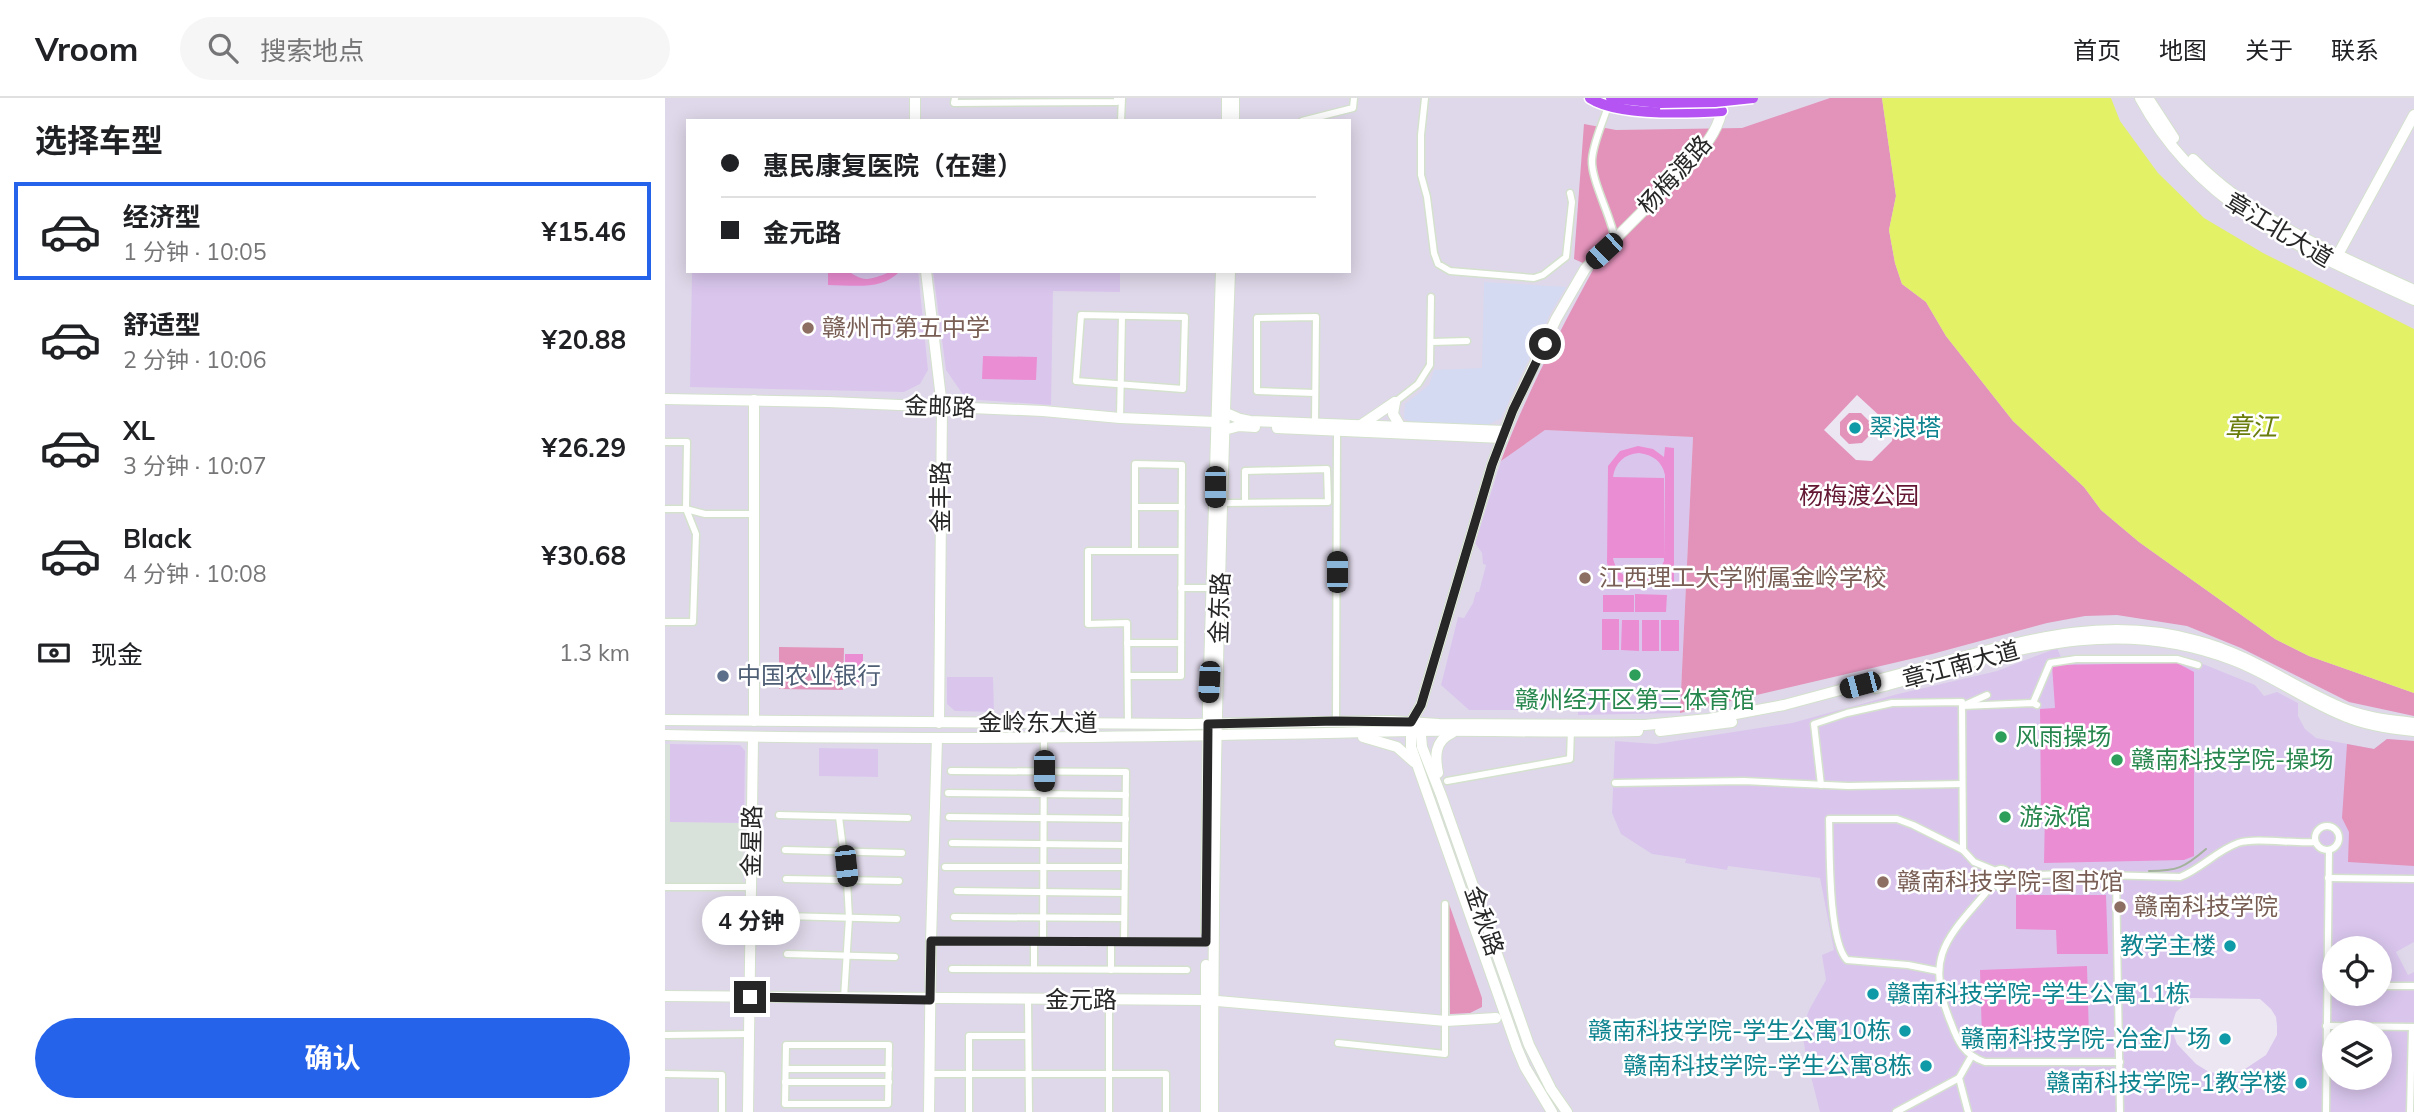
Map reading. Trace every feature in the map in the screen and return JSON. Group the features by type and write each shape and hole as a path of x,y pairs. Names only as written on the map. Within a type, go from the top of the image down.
{"main road":[{"path":"1590,98 1603,104 1653,111 1722,111"},
{"path":"1611,98 1660,103 1753,98"}],"street":[{"path":"915,98 915,119"},
{"path":"955,98 954,103 1117,102 1119,98"},
{"path":"1119,98 1121,119"},
{"path":"1227,98 1227,119"},
{"path":"1234,98 1234,119"},
{"path":"1310,119 1353,108 1354,98"},
{"path":"1425,98 1421,175 1438,264 1450,271 1534,278 1543,275 1566,257 1571,218 1570,193"},
{"name":"杨梅渡路","path":"1415,727 1492,465 1513,410 1556,319 1585,269 1694,160 1714,133 1724,98"},
{"name":"章江北大道","path":"2140,98 2163,134 2220,196 2261,225 2414,290"},
{"name":"章江北大道","path":"2148,98 2184,150 2226,190 2267,219 2414,300"},
{"path":"1606,112 1594,148 1592,164 1613,225 1615,239"},
{"path":"2336,259 2414,114"},
{"name":"金丰路","path":"926,273 942,407 939,723"},
{"name":"金东路","path":"1206,1112 1210,1001 1215,422 1221,273"},
{"name":"金东路","path":"1212,705 1223,503 1230,273"},
{"path":"1361,425 1418,384 1430,365 1431,297"},
{"path":"1081,315 1185,317 1183,389 1121,385 1076,381 1081,315"},
{"path":"1120,418 1122,316"},
{"path":"1315,393 1257,391 1257,318 1316,317 1315,423"},
{"path":"1431,342 1467,341"},
{"name":"金邮路","path":"665,399 1043,411 1215,422"},
{"path":"754,400 754,721"},
{"path":"1395,402 1393,414 1400,426"},
{"path":"1224,412 1250,421 1315,423 1337,428 1361,425 1400,426 1504,435"},
{"path":"1224,430 1239,426 1504,435"},
{"path":"1336,721 1337,428"},
{"path":"665,442 687,442 686,509 696,534 693,622 665,622"},
{"path":"1128,676 1181,676 1182,465 1135,464 1135,551"},
{"path":"1223,503 1245,503 1328,502 1327,469 1245,471 1245,503"},
{"path":"1135,508 1182,507"},
{"path":"665,509 686,509 705,514 754,514"},
{"path":"1128,724 1127,623 1088,624 1088,551 1181,551"},
{"path":"1181,588 1213,588"},
{"name":"章江南大道","path":"2061,637 2087,630 2128,630 2195,640 2253,661 2348,711 2414,723"},
{"name":"章江南大道","path":"1415,727 1454,732 1709,723 2031,639 2061,637 2137,638 2192,646 2240,662 2347,718 2414,732"},
{"path":"1127,643 1181,643"},
{"path":"1962,706 2035,704 2050,663 2075,659 2177,659 2198,665"},
{"path":"1962,706 1987,695"},
{"path":"1821,785 1814,724 1892,703 1962,702 1963,850"},
{"path":"1189,724 1202,716 1212,705 1227,719 1241,724"},
{"name":"金岭东大道","path":"665,720 1128,724 1336,721 1415,727"},
{"name":"金岭东大道","path":"665,735 937,738 1237,736 1349,734 1415,727"},
{"name":"章江南大道","path":"1415,727 1571,728"},
{"name":"金秋路","path":"1415,727 1411,747 1517,1048 1552,1112"},
{"name":"金秋路","path":"1415,727 1529,1045 1551,1089 1567,1112"},
{"path":"1447,781 1570,759 1571,728"},
{"path":"1441,794 1435,760 1436,749 1444,736 1454,732"},
{"path":"1349,734 1389,743 1417,765"},
{"path":"1188,736 1212,757 1225,743 1237,736"},
{"name":"金星路","path":"748,1112 753,737"},
{"path":"1043,941 1044,737"},
{"path":"929,1112 937,738"},
{"name":"金东路","path":"1212,757 1206,942 1213,1112"},
{"path":"951,771 1126,772 1124,941"},
{"path":"1615,783 1744,781 1821,785 1962,784"},
{"path":"948,793 1126,795"},
{"path":"779,815 908,818"},
{"path":"839,817 849,918 844,998"},
{"path":"949,817 1126,819"},
{"path":"1938,971 1908,965 1847,960 1840,953 1832,901 1829,819 1897,819 1963,850 1974,862 1996,871 2005,870 2010,876 2009,882 1999,887 1994,883 1992,878 1996,871"},
{"path":"2327,825 2339,833 2336,847 2329,850 2322,849 2315,842 2320,827 2327,825"},
{"path":"952,842 1125,845"},
{"path":"2010,876 2062,874 2180,877 2192,873 2222,851 2241,842 2315,842"},
{"path":"785,850 902,853"},
{"path":"2326,1020 2329,850"},
{"path":"945,867 1125,867"},
{"path":"2116,876 2120,1112"},
{"path":"2328,878 2414,879"},
{"path":"786,879 899,881"},
{"path":"1994,883 1954,929 1941,953 1938,971 1945,1010 1962,1047 1971,1057 1985,1062 2120,1062"},
{"path":"665,887 751,887"},
{"path":"957,891 1124,893"},
{"path":"1338,1043 1445,1054 1445,904"},
{"path":"784,916 897,919"},
{"path":"954,917 1124,918"},
{"path":"931,941 1206,942"},
{"path":"1034,941 1034,969"},
{"path":"1111,941 1111,970"},
{"path":"787,954 895,957"},
{"path":"952,970 1187,970"},
{"path":"2392,986 2414,986"},
{"name":"金元路","path":"665,996 1210,1001 1446,1021 1496,1018"},
{"path":"1028,1000 1028,1112"},
{"path":"1109,1000 1109,1112"},
{"path":"2392,1027 2413,1027 2410,1112"},
{"path":"665,1035 749,1034"},
{"path":"969,1112 969,1036 1028,1035"},
{"path":"786,1045 889,1045 888,1104 866,1108 785,1104 786,1069 786,1045"},
{"path":"1896,1112 1959,1078 1971,1057"},
{"path":"786,1069 889,1069"},
{"path":"665,1074 722,1075 722,1112"},
{"path":"930,1074 1166,1074 1166,1112"},
{"path":"1959,1078 1968,1112"},
{"path":"785,1082 889,1082"},
{"path":"2326,1090 2326,1112"},
{"path":"809,1104 809,1112"}],"shaded area":[{"name":"赣州市第五中学","path":"692,273 918,273 928,370 920,384 904,392 690,387"},
{"path":"828,273 850,273 867,279 898,273 885,282 876,284 828,285"},
{"path":"933,273 1120,273 1120,292 1053,291 1051,405 966,399 946,370"},
{"path":"1484,282 1566,287 1551,312 1501,418 1484,427 1410,422 1404,418 1405,404 1429,385 1434,370 1482,368"},
{"path":"983,356 1037,357 1036,380 982,379"},
{"path":"1857,395 1894,429 1892,441 1872,461 1856,460 1824,430","holes":["1849,413 1861,413 1870,422 1870,435 1862,443 1849,444 1840,435 1840,422"]},
{"name":"江西理工大学附属金岭学校","path":"1545,430 1693,437 1680,713 1578,715 1578,710 1469,710 1441,685 1458,617 1464,618 1476,592 1479,592 1486,565 1483,564 1482,553 1475,543 1501,461"},
{"path":"1638,446 1653,449 1664,457 1665,447 1674,448 1674,587 1665,587 1664,576 1649,585 1624,583 1616,578 1607,563 1608,466 1620,451","holes":["1644,454 1659,462 1665,475 1664,561 1658,573 1643,580 1624,575 1613,558 1664,558 1664,478 1613,477 1616,467 1625,457"]},
{"path":"1635,594 1667,595 1666,612 1635,612"},
{"path":"1603,595 1634,595 1634,612 1603,612"},
{"path":"1602,619 1619,619 1619,650 1602,650"},
{"path":"1622,620 1639,620 1639,651 1621,650"},
{"path":"1642,620 1659,620 1659,651 1642,651"},
{"path":"1661,620 1679,620 1679,651 1661,651"},
{"name":"赣南科技学院","path":"2057,648 2061,657 2183,658 2255,685 2264,696 2277,692 2298,703 2298,716 2305,729 2316,738 2374,749 2387,739 2414,741 2414,942 2396,952 2408,975 2414,972 2414,1112 1820,1112 1802,1029 1826,980 1822,955 1834,950 1820,878 1728,866 1727,870 1685,863 1686,859 1652,854 1621,834 1612,813 1615,741 1656,744 1792,723 1997,671"},
{"path":"845,654 863,654 863,686 845,686"},
{"name":"赣南科技学院-操场","path":"2177,663 2194,672 2194,856 2184,860 2044,863 2045,811 2041,811 2040,709 2055,708 2052,665"},
{"path":"947,677 993,677 994,712 955,711 947,704"},
{"path":"665,744 670,744 670,821 744,823 743,883 665,883"},
{"path":"670,744 740,745 745,751 744,823 670,822"},
{"path":"819,748 878,749 878,777 819,776"},
{"path":"2016,895 2106,895 2108,954 2057,954 2056,930 2016,929"},
{"path":"2087,966 2089,1037 1982,1039 1980,970"},
{"name":"赣南科技学院-冶金广场","path":"2191,998 2260,999 2271,1009 2277,1026 2277,1035 2266,1055 2242,1071 2226,1074 2209,1072 2196,1064 2177,1044 2172,1024 2176,1012"}],"green space":[{"name":"杨梅渡公园","path":"1830,98 1882,98 1896,196 1889,230 1902,284 1926,302 1946,336 2013,421 2084,487 2101,510 2139,542 2275,639 2309,656 2414,693 2414,716 2349,702 2241,648 2187,626 2117,615 2085,616 2047,623 1932,654 1680,713 1693,437 1545,430 1501,461 1532,387 1594,268 1574,259 1584,124 1616,130 1742,128"},
{"path":"779,647 844,648 843,690 779,689"},
{"path":"2387,739 2414,741 2414,866 2348,862 2349,832 2342,818 2347,744 2374,749"},
{"path":"1448,901 1482,998 1482,1007 1470,1013 1450,1014"}],"water":[{"name":"章江","path":"1882,98 2111,98 2120,121 2158,173 2204,218 2263,253 2414,329 2414,693 2309,656 2275,639 2139,542 2101,510 2084,487 2013,421 1946,336 1926,302 1902,284 1889,230 1896,196"}],"railway":[{"path":"2149,871 2180,867 2206,849"}],"place":[{"name":"赣州市第五中学","path":"808,328"},
{"name":"翠浪塔","path":"1855,428"},
{"name":"江西理工大学附属金岭学校","path":"1585,578"},
{"name":"赣州经开区第三体育馆","path":"1635,675"},
{"name":"中国农业银行","path":"723,676"},
{"name":"风雨操场","path":"2001,737"},
{"name":"赣南科技学院-操场","path":"2117,760"},
{"name":"游泳馆","path":"2005,817"},
{"name":"赣南科技学院-图书馆","path":"1883,882"},
{"name":"赣南科技学院","path":"2120,907"},
{"name":"教学主楼","path":"2230,946"},
{"name":"赣南科技学院-学生公寓11栋","path":"1873,994"},
{"name":"赣南科技学院-学生公寓10栋","path":"1905,1031"},
{"name":"赣南科技学院-冶金广场","path":"2225,1039"},
{"name":"赣南科技学院-学生公寓8栋","path":"1926,1066"},
{"name":"赣南科技学院-1教学楼","path":"2301,1083"}],"route":[{"path":"750,997 930,1000 931,941 1206,942 1208,724 1411,722 1421,705 1492,465 1513,410 1545,344"}]}
